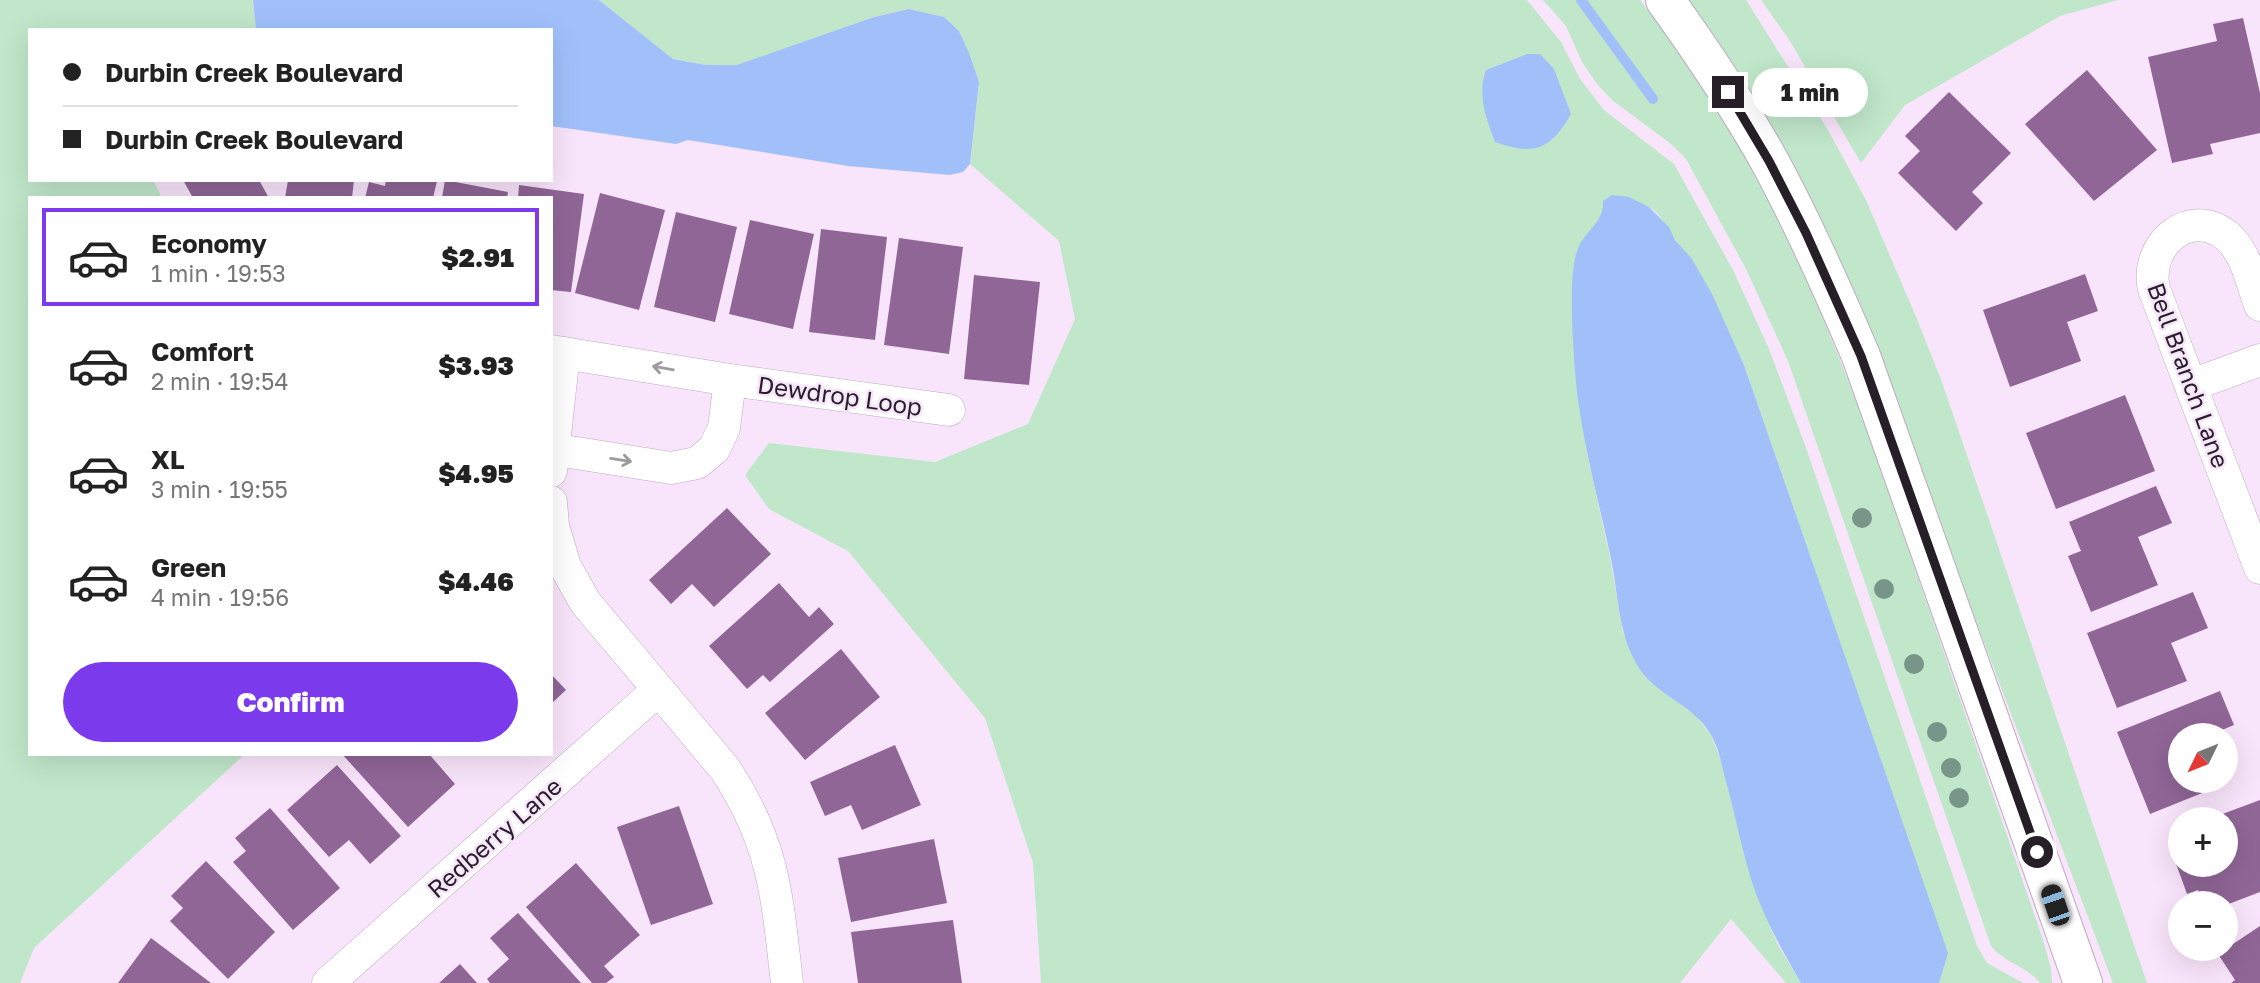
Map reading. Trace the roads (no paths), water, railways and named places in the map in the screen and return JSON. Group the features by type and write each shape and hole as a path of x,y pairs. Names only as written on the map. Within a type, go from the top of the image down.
{"street":[{"path":"1665,0 1714,69 1769,161 1818,257 1861,356 2083,983"},
{"name":"Bell Branch Lane","path":"2260,305 2239,249 2226,235 2210,227 2191,226 2174,233 2161,245 2153,261 2151,279 2260,568"},
{"path":"553,439 558,352"},
{"name":"Dewdrop Loop","path":"558,352 730,380 949,410"},
{"path":"2192,385 2260,360"},
{"name":"Dewdrop Loop","path":"553,456 671,468 696,463 714,449 724,428 730,380"},
{"path":"553,526 565,566 585,602 725,769 742,795 762,837 775,881 787,983"},
{"name":"Redberry Lane","path":"328,983 658,690"}],"water":[{"path":"253,0 599,0 673,59 706,65 737,65 874,17 909,9 944,17 959,31 969,53 979,82 970,164 963,172 950,175 848,166 688,140 676,144 553,126 553,28 256,28"},
{"path":"1527,54 1540,54 1554,69 1571,114 1556,136 1548,142 1540,147 1521,149 1495,142 1486,115 1482,88 1486,70"},
{"path":"1612,195 1629,197 1649,207 1669,227 1712,294 1744,365 1948,953 1939,983 1801,983 1769,925 1754,888 1714,741 1696,716 1649,680 1633,658 1620,617 1611,559 1581,419 1572,328 1573,276 1577,251 1600,216 1603,201"}],"waterway":[{"path":"1581,0 1653,99"}]}
